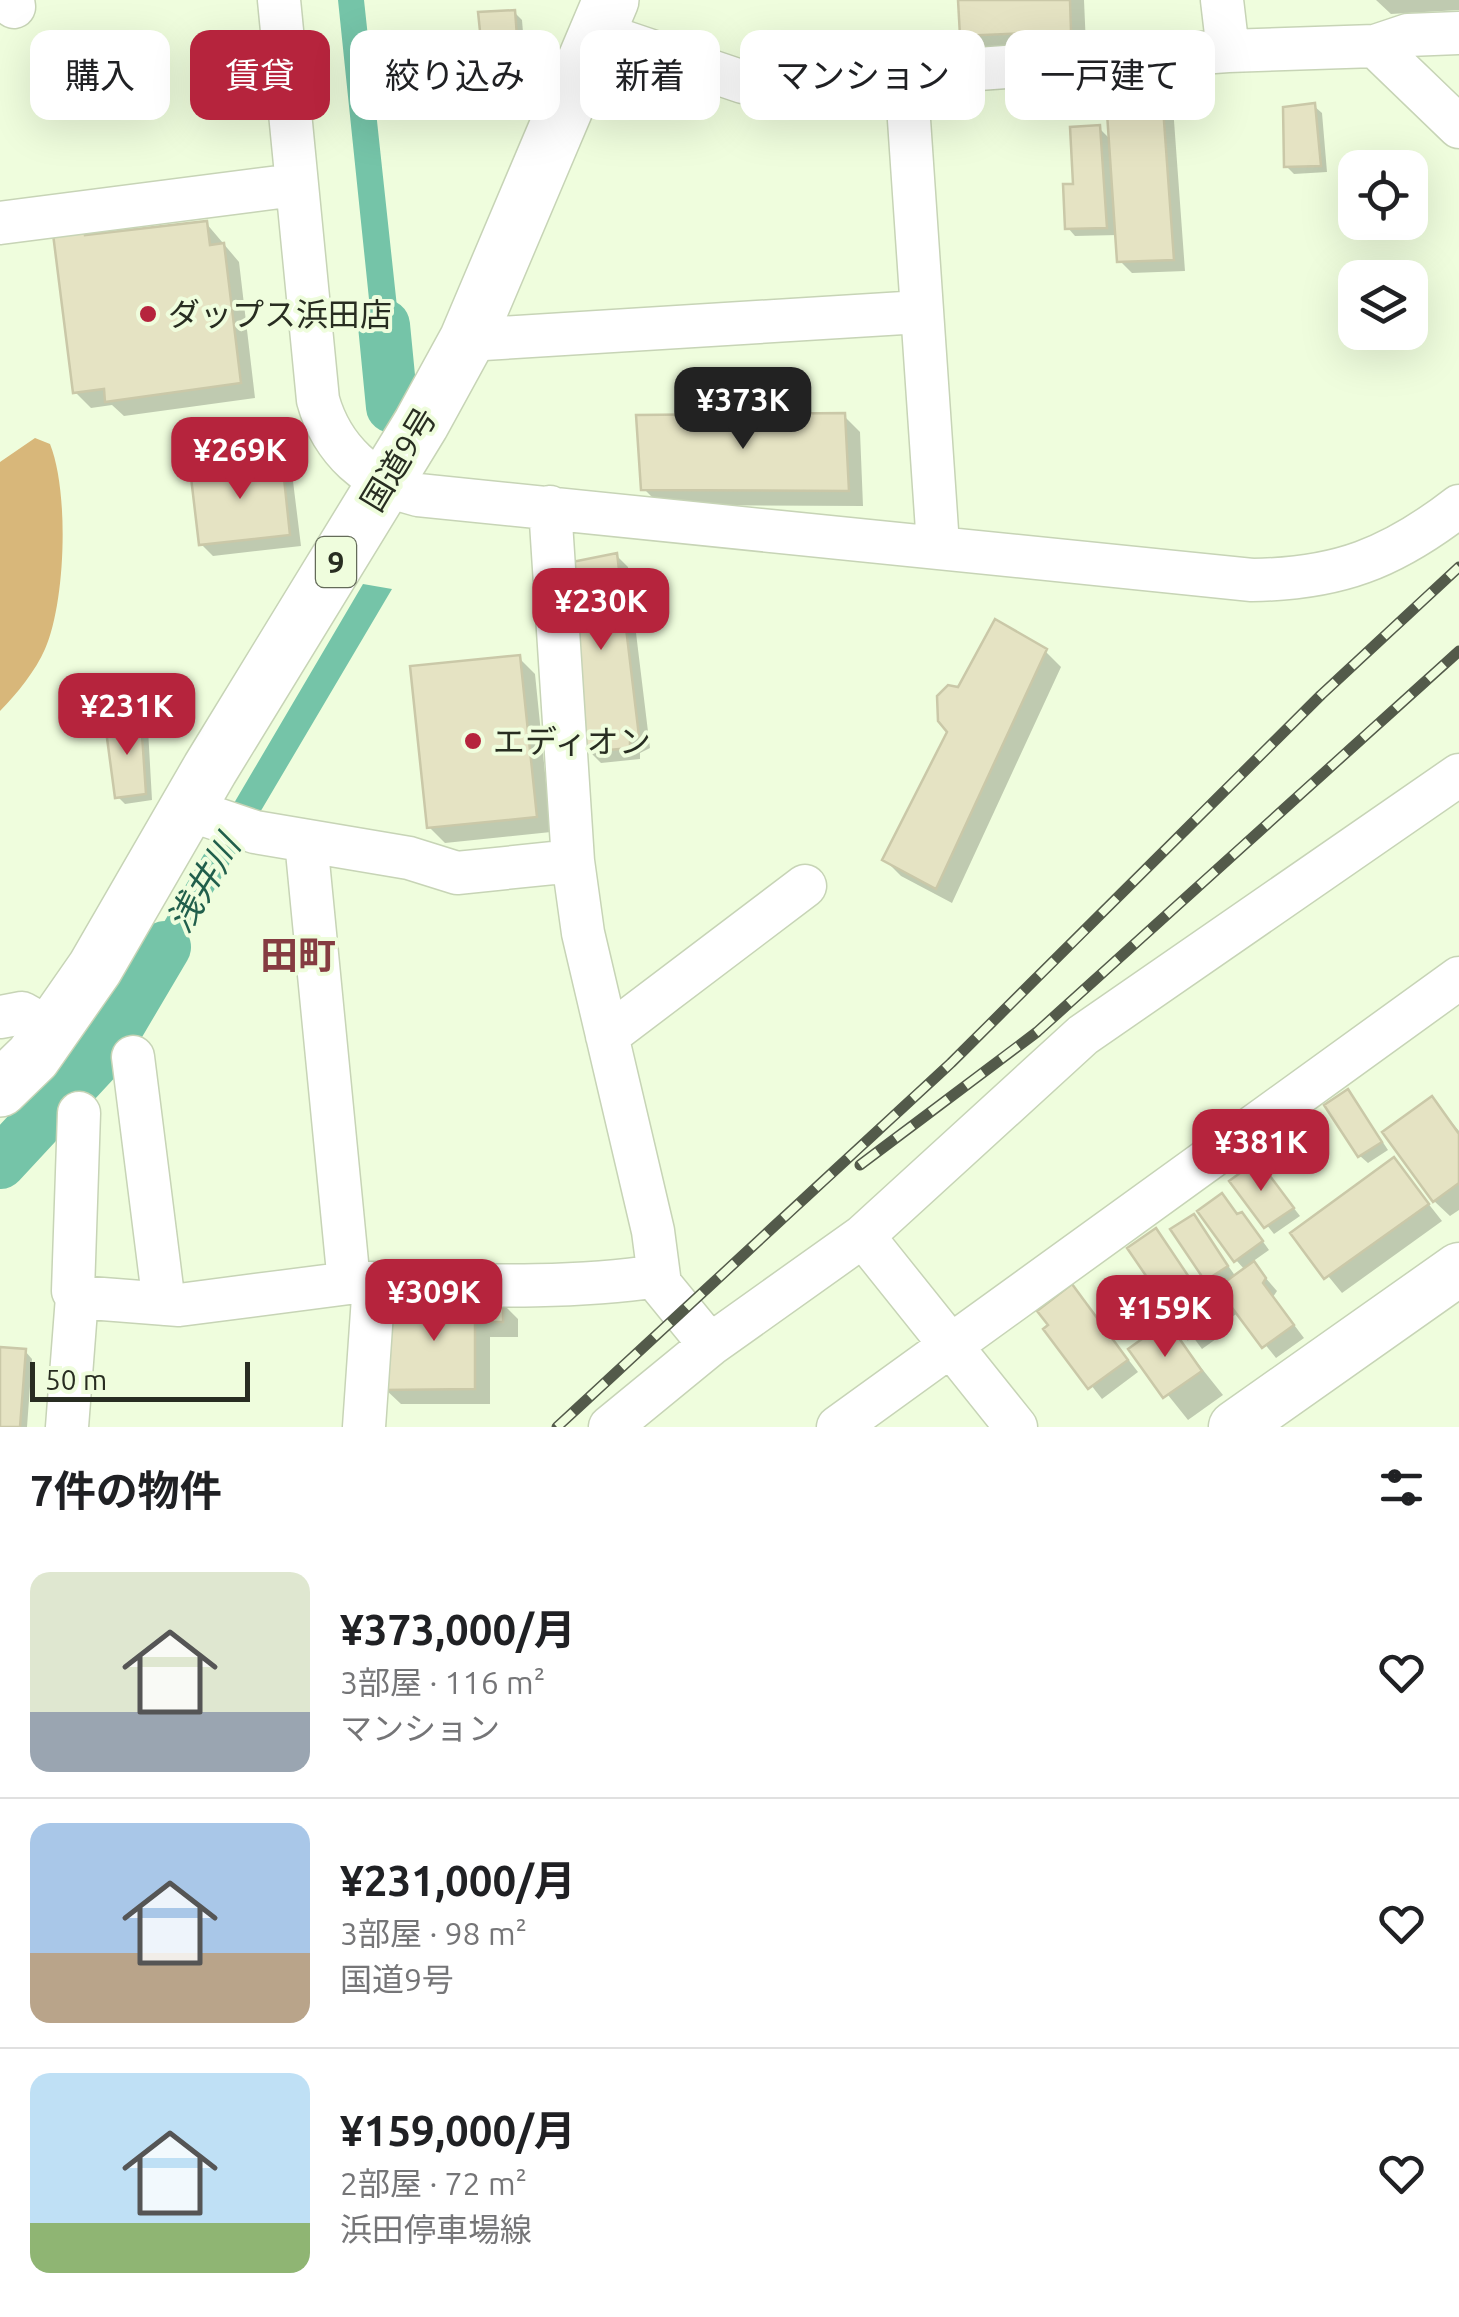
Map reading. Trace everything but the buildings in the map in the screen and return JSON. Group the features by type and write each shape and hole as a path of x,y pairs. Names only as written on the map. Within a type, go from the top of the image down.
{"highway":[{"name":"国道9号","path":"0,1089 33,1056 95,968 220,820 382,486 467,340 605,17"}],"main road":[{"path":"1235,1427 1459,1269"}],"street":[{"path":"279,0 295,185 322,416 343,449 382,486 418,495 1252,580 1298,579 1347,570 1400,549 1459,506"},
{"path":"1222,0 1228,51"},
{"path":"605,17 740,81"},
{"path":"985,70 1228,51 1375,46 1408,35 1455,33"},
{"path":"1424,89 1431,63 1455,33"},
{"path":"1375,46 1424,89 1459,127"},
{"path":"909,120 938,546"},
{"path":"0,222 295,185"},
{"path":"467,340 920,312"},
{"path":"550,507 573,861 584,933 652,1231 658,1276 669,1298 710,1344"},
{"path":"610,1427 710,1344 863,1236 1084,1035 1459,775"},
{"path":"220,820 306,841 409,858 457,873 573,861"},
{"path":"306,841 362,1283 364,1427"},
{"path":"607,1036 804,886"},
{"path":"838,1427 1459,978"},
{"path":"0,1017 22,1013 52,1030"},
{"path":"133,1056 164,1304"},
{"path":"67,1427 77,1297 72,1290 79,1113"},
{"path":"863,1236 1016,1427"},
{"path":"77,1297 164,1304 362,1283 510,1286 615,1283 658,1276"}],"shaded area":[{"path":"35,438 50,444 56,464 62,517 61,575 52,628 41,657 26,682 0,711 0,462"}],"water":[{"path":"338,0 364,0 367,30 350,30 350,116"},
{"path":"350,120 377,120 404,372 381,415"},
{"path":"363,584 392,589 139,1017 117,1002"},
{"path":"111,1012 132,1028 88,1097 0,1183 0,1143 64,1078"}],"waterway":[{"name":"浅井川","path":"384,325 392,407"},
{"name":"浅井川","path":"0,1163 103,1052 165,947"}],"railway":[{"path":"557,1427 951,1063 1321,695 1459,567"},
{"path":"860,1165 1037,1032 1459,651"}],"place":[{"name":"ダップス浜田店","path":"148,314"},
{"name":"エディオン","path":"473,741"}],"district":[{"name":"田町","path":"298,955"}]}
